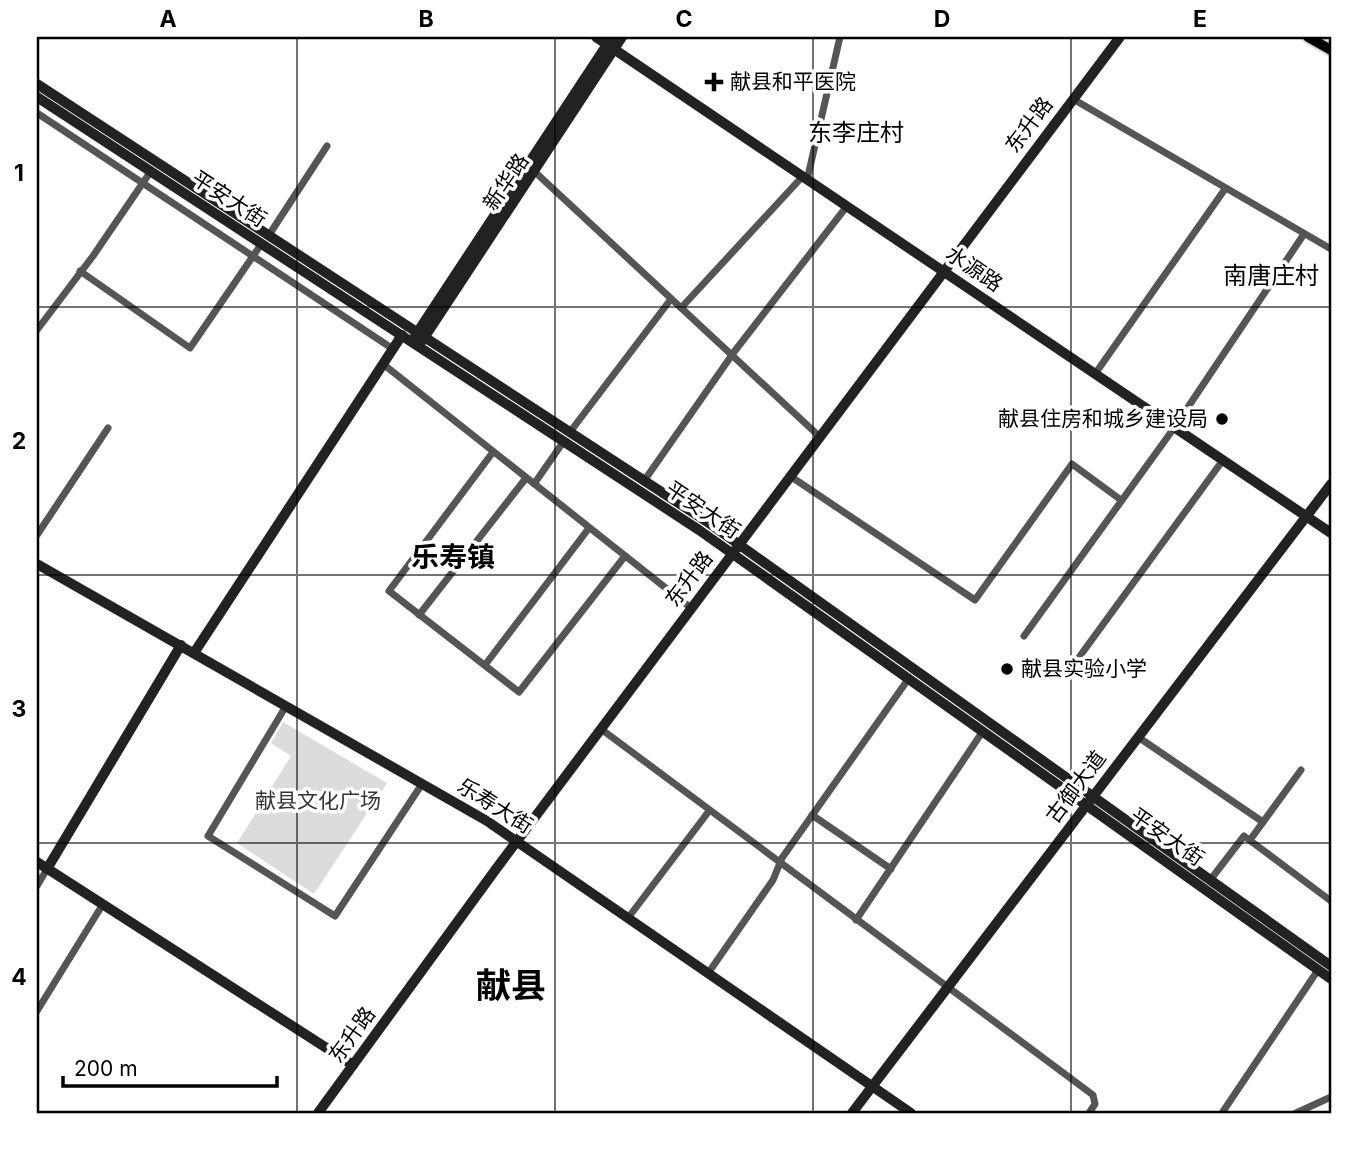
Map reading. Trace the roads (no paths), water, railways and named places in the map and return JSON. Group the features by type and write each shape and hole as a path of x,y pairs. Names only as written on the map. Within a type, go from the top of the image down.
{"main road":[{"name":"水源路","path":"596,37 611,43 943,272 1331,533"},
{"name":"新华路","path":"415,338 611,43 622,37"},
{"name":"东升路","path":"318,1113 691,608 1120,37"},
{"path":"1308,37 1331,50"},
{"name":"新华路","path":"415,338 535,172 611,43"},
{"name":"平安大街","path":"37,84 265,239 736,549 1090,800 1331,979"},
{"name":"平安大街","path":"37,97 151,171 265,239"},
{"path":"194,653 393,349 415,338"},
{"name":"平安大街","path":"567,437 645,481 983,731 1211,879 1331,966"},
{"name":"古御大道","path":"852,1113 1331,484"},
{"name":"乐寿大街","path":"37,564 422,784 517,842 911,1113"},
{"path":"47,869 180,645"},
{"path":"37,862 353,1065"}],"street":[{"path":"681,308 805,178 840,37"},
{"path":"1073,99 1331,249"},
{"path":"37,113 393,349"},
{"path":"80,271 190,348 327,146"},
{"path":"37,330 151,171"},
{"path":"535,172 820,436"},
{"path":"1095,374 1224,189"},
{"path":"645,481 732,355 847,206"},
{"path":"1024,636 1174,428 1304,234"},
{"path":"534,484 612,372 671,299"},
{"path":"383,364 691,608"},
{"path":"37,535 108,428"},
{"path":"493,452 388,592 519,692 625,556"},
{"path":"1069,671 1223,460"},
{"path":"790,476 975,600 1072,464 1121,500"},
{"path":"419,615 526,478"},
{"path":"485,665 589,528"},
{"path":"709,972 773,880 780,864 812,816 909,678"},
{"path":"286,706 208,836 335,916 422,784"},
{"path":"601,729 1093,1095 1095,1104 1089,1113"},
{"path":"856,920 983,731"},
{"path":"1138,737 1263,822"},
{"path":"1250,840 1301,770"},
{"path":"628,918 709,811"},
{"path":"812,816 891,869"},
{"path":"1211,879 1244,836 1331,901"},
{"path":"37,886 47,869"},
{"path":"37,1011 103,904"},
{"path":"1222,1113 1318,970"},
{"path":"1296,1113 1331,1097"}],"place":[{"name":"献县和平医院","path":"714,82"},
{"name":"献县住房和城乡建设局","path":"1222,419"},
{"name":"献县实验小学","path":"1007,669"}],"district":[{"name":"东李庄村","path":"856,133"},
{"name":"南唐庄村","path":"1271,276"},
{"name":"乐寿镇","path":"453,557"},
{"name":"献县","path":"511,986"}],"park label":[{"name":"献县文化广场","path":"318,801"}]}
